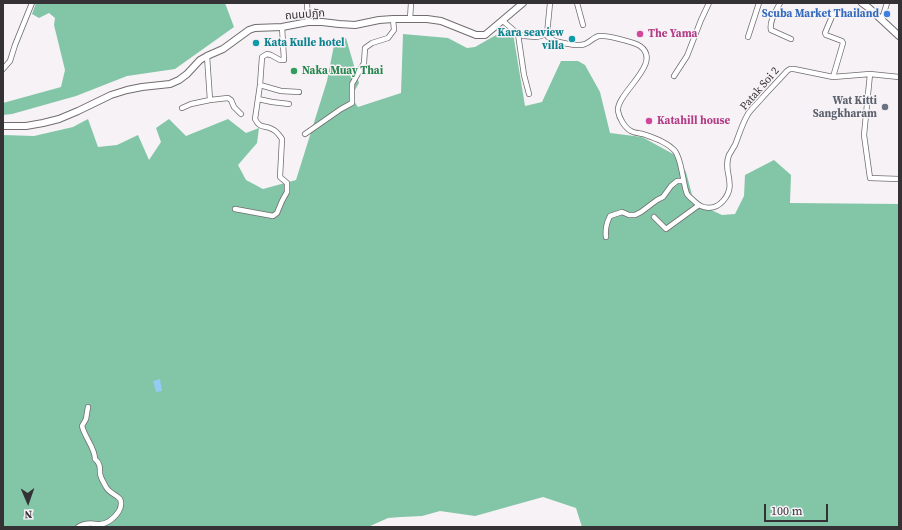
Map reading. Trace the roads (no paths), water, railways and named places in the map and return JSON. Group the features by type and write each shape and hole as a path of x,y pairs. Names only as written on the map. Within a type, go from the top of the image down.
{"main road":[{"name":"ถนนปฏัก","path":"3,126 26,126 59,119 127,90 170,84 187,74 200,60 223,49 249,30 255,28 282,27 308,22 355,25 379,20 426,19 441,21 476,35 484,35 503,21 523,3"},
{"path":"862,3 882,19 899,36"}],"street":[{"path":"3,69 10,61 32,3"},
{"path":"307,3 308,22"},
{"path":"410,19 411,3"},
{"path":"550,3 547,34 551,40 584,45 598,36 615,38 640,46 646,53 646,62 642,71 620,102 618,110 619,116 626,128 632,132 666,143 675,151 679,160 688,195 699,205 666,229 654,217"},
{"path":"577,3 583,25"},
{"path":"674,76 687,56 709,3"},
{"path":"748,37 759,3"},
{"path":"780,3 771,21 770,28 791,39"},
{"path":"882,19 887,3"},
{"path":"833,14 825,33 826,35 842,41 843,43 833,77"},
{"path":"305,134 352,103 352,84 364,63 366,48 372,43 388,38 394,30 393,19"},
{"path":"503,21 518,34 524,36 537,37 547,34"},
{"path":"235,209 273,216 277,213 287,192 287,183 280,177 282,139 273,129 257,124 255,118 260,85 262,57 267,54 280,60 284,60 282,27"},
{"path":"518,34 524,75 529,94"},
{"path":"207,56 210,100"},
{"name":"Patak Soi 2","path":"699,205 707,208 718,205 727,196 730,186 728,157 744,123 749,113 787,71 794,70 833,77 870,74 899,77"},
{"path":"870,74 864,136 870,178 899,180"},
{"path":"260,85 281,90 299,92"},
{"path":"182,108 191,104 228,98 241,114"},
{"path":"258,99 289,104"},
{"path":"606,237 605,232 607,221 610,216 622,212 629,215 635,215 663,197 671,186 677,181 684,181"},
{"path":"78,527 82,524 91,523 97,525 110,521 117,514 121,504 121,500 109,492 106,487 100,474 100,467 95,459 94,452 85,436 82,426 86,419 88,407"}],"water":[{"path":"160,379 162,391 156,392 153,381"}],"place":[{"name":"Scuba Market Thailand","path":"887,14"},
{"name":"The Yama","path":"640,34"},
{"name":"Kara seaview villa","path":"572,39"},
{"name":"Kata Kulle hotel","path":"256,43"},
{"name":"Naka Muay Thai","path":"294,71"},
{"name":"Wat Kitti Sangkharam","path":"885,107"},
{"name":"Katahill house","path":"649,121"}]}
